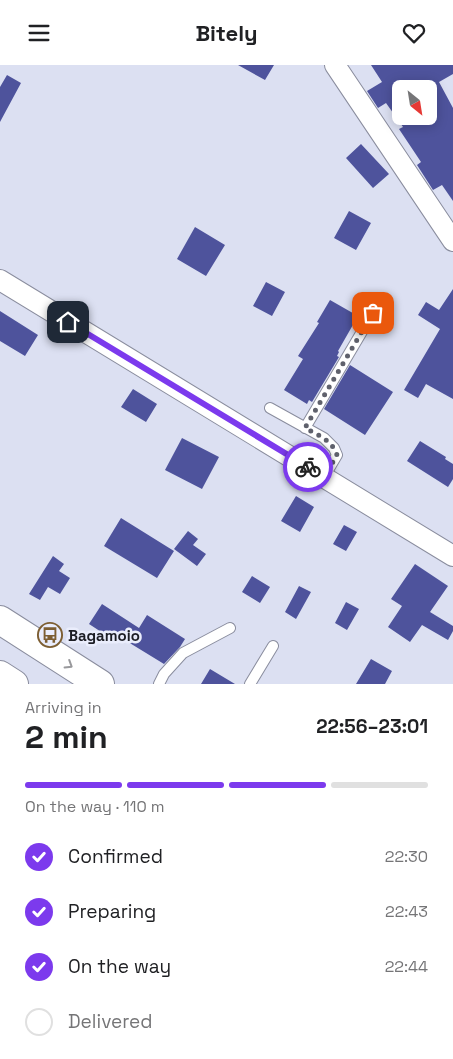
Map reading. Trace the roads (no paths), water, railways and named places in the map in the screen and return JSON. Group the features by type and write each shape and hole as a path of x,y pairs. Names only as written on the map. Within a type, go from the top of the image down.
{"highway":[{"path":"0,621 100,684"},
{"path":"0,675 14,684"}],"street":[{"path":"335,65 453,241"},
{"path":"0,280 453,556"}],"lane":[{"path":"305,428 373,313"},
{"path":"270,408 324,438 334,447 337,455 324,477"},
{"path":"159,684 164,674 184,653 230,628"},
{"path":"250,684 273,645"}],"place":[{"name":"Bagamoio","path":"50,635"}]}
